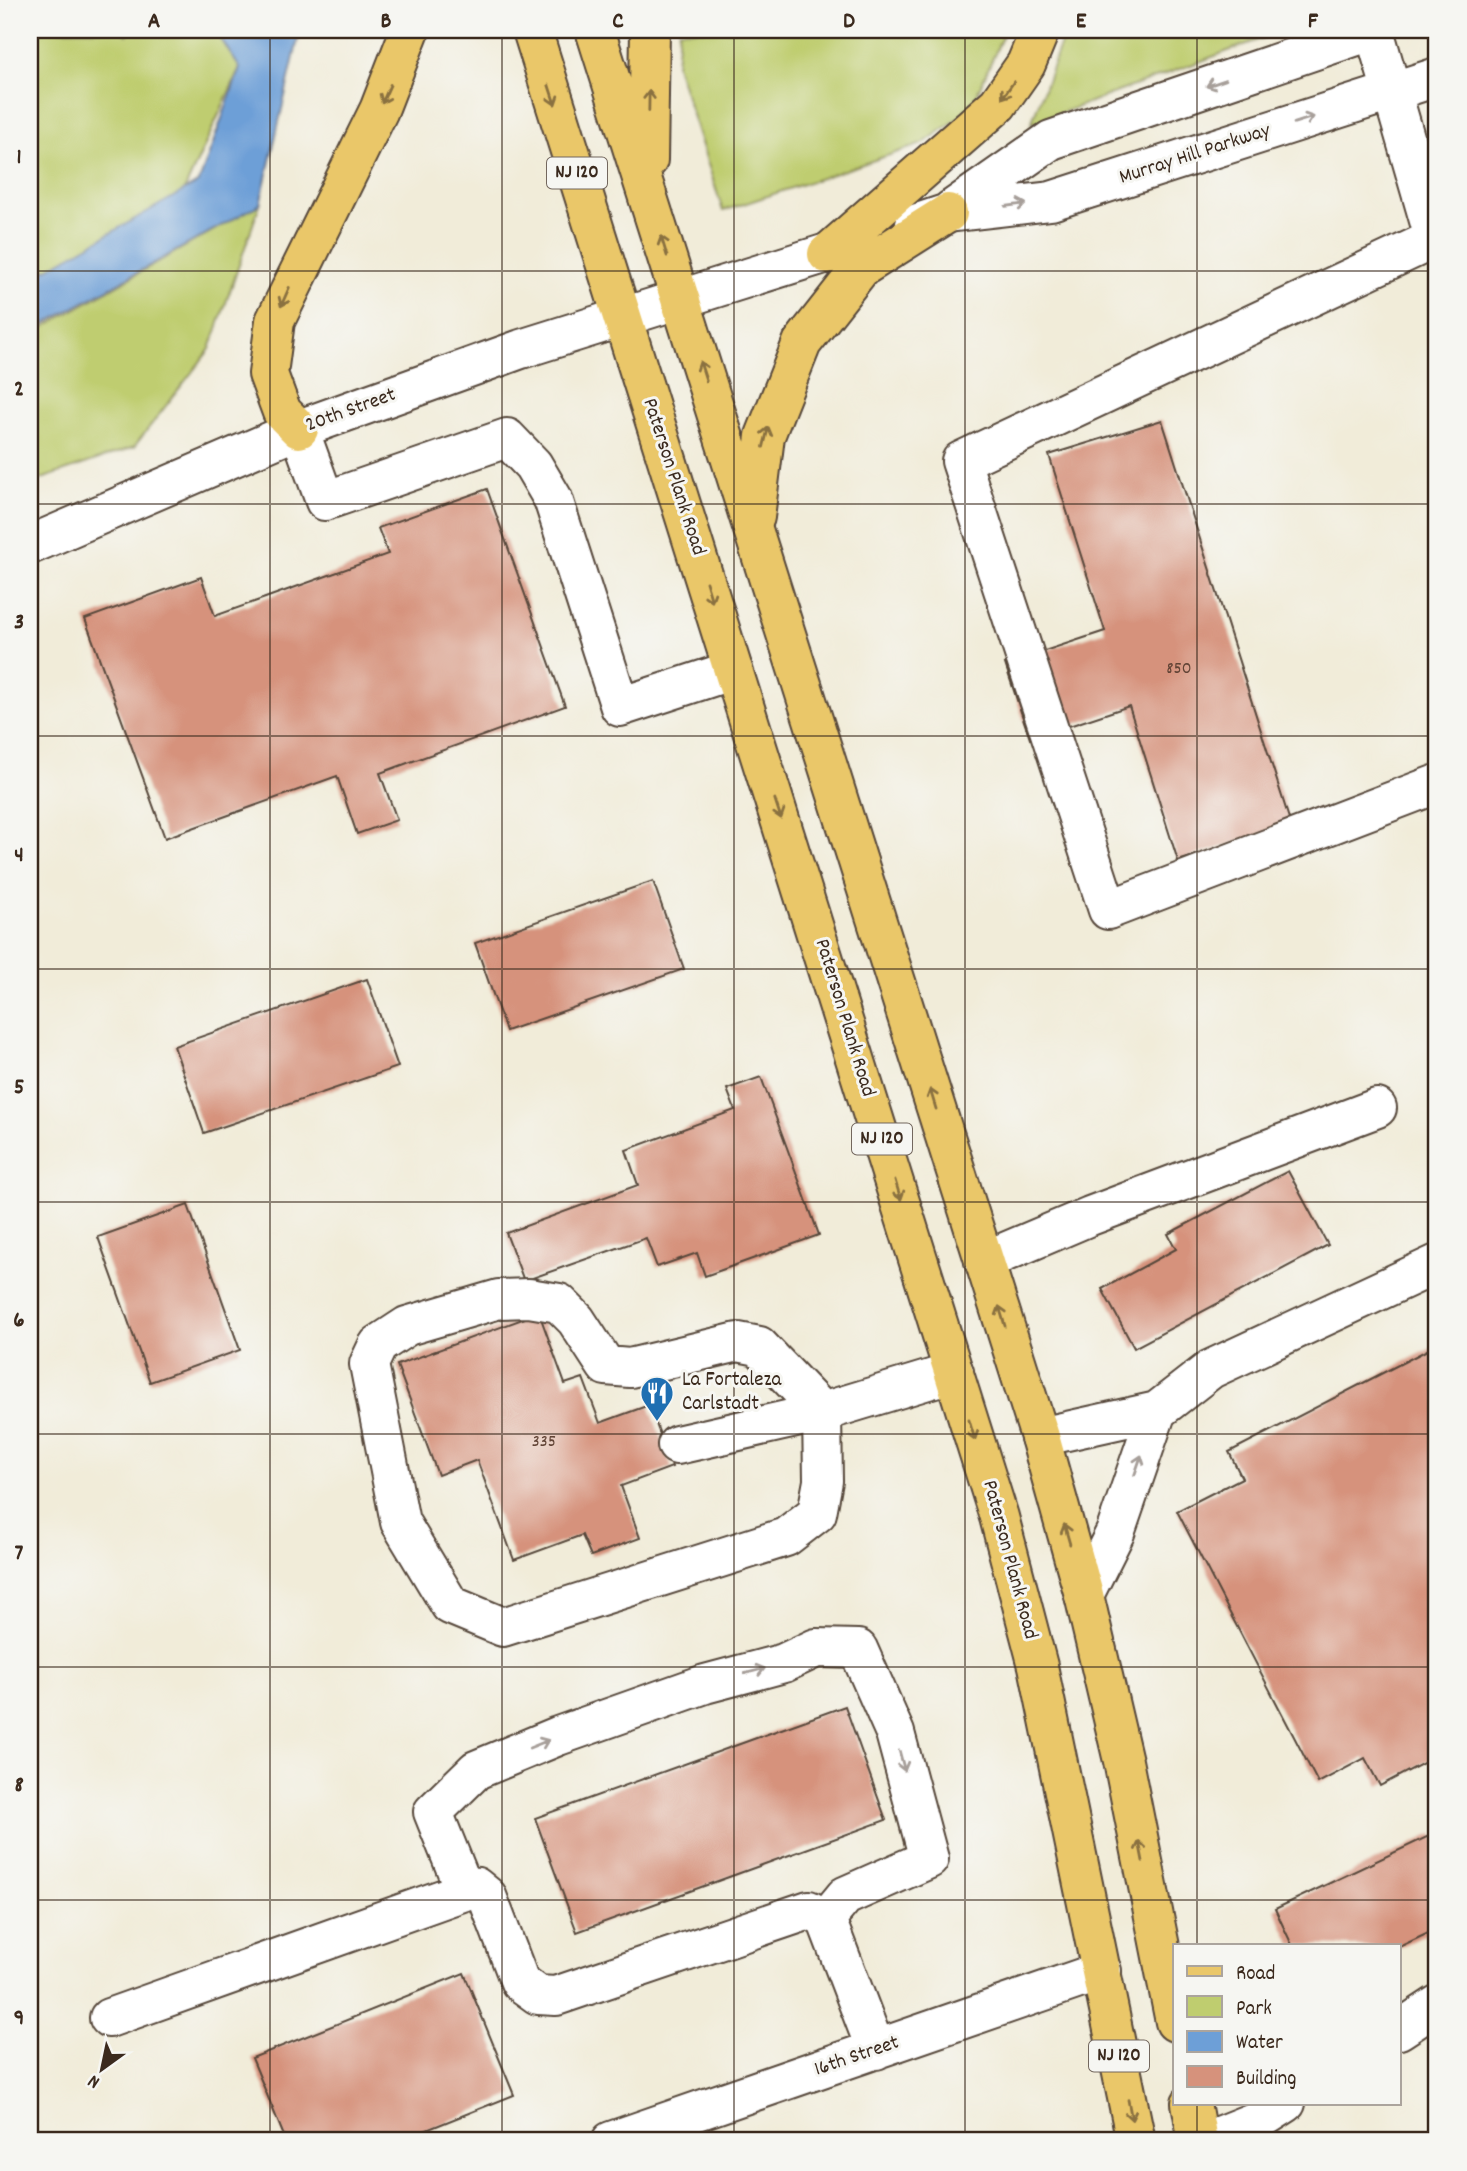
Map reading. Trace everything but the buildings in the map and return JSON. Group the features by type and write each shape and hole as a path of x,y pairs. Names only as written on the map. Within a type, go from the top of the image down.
{"main road":[{"path":"299,429 282,412 270,383 270,350 275,321 379,110 410,30"},
{"name":"Paterson Plank Road","path":"532,30 999,1517 1038,1666 1136,2141"},
{"name":"NJ 120","path":"595,30 1040,1437 1084,1595 1123,1760 1173,2012"},
{"path":"647,194 650,30"},
{"path":"827,254 998,104 1026,64 1040,30"},
{"path":"754,529 765,436 802,343 861,268 948,213"},
{"path":"1191,2104 1198,2141"}],"street":[{"path":"1374,30 1436,244 961,461 1108,910 1437,784"},
{"name":"Murray Hill Parkway","path":"948,213 1051,140 1374,30"},
{"name":"Murray Hill Parkway","path":"680,299 948,213 1051,201 1437,76"},
{"name":"20th Street","path":"30,545 299,429 521,349 680,299"},
{"path":"299,429 325,501 508,439 533,465 552,499 620,707 733,670"},
{"path":"984,1261 1090,1216 1377,1108"},
{"path":"1040,1437 1157,1411 1211,1368 1437,1264"},
{"path":"529,1298 559,1303 576,1320 606,1366 630,1368 738,1342 759,1346 822,1412 823,1480 817,1513 786,1537 503,1627 450,1605 400,1522 369,1364 378,1345 407,1326 499,1299 529,1298"},
{"path":"677,1444 822,1412 954,1372"},
{"path":"1084,1595 1115,1533 1157,1411"},
{"path":"464,1889 433,1812 476,1770 558,1736 705,1684 784,1663 816,1648 858,1649 895,1732 929,1859 845,1896 826,1919"},
{"path":"109,2018 464,1889 476,1887 486,1896 520,1982 538,1995 556,1996 809,1910 826,1919 876,2050"},
{"name":"16th Street","path":"611,2141 1102,1971"},
{"path":"1400,2029 1437,2005"},
{"path":"1206,2141 1261,2119 1284,2104"}],"green space":[{"path":"30,30 121,30 127,35 132,30 215,30 240,68 184,191 30,279"},
{"path":"679,30 1005,30 970,110 922,144 723,211 676,65"},
{"path":"1066,30 1285,30 1031,124"},
{"path":"260,204 210,349 134,447 30,483 30,335"}],"water":[{"path":"215,30 300,31 260,204 30,332 30,279 199,182 240,68"}],"place":[{"name":"La Fortaleza Carlstadt","path":"657,1423"}]}
